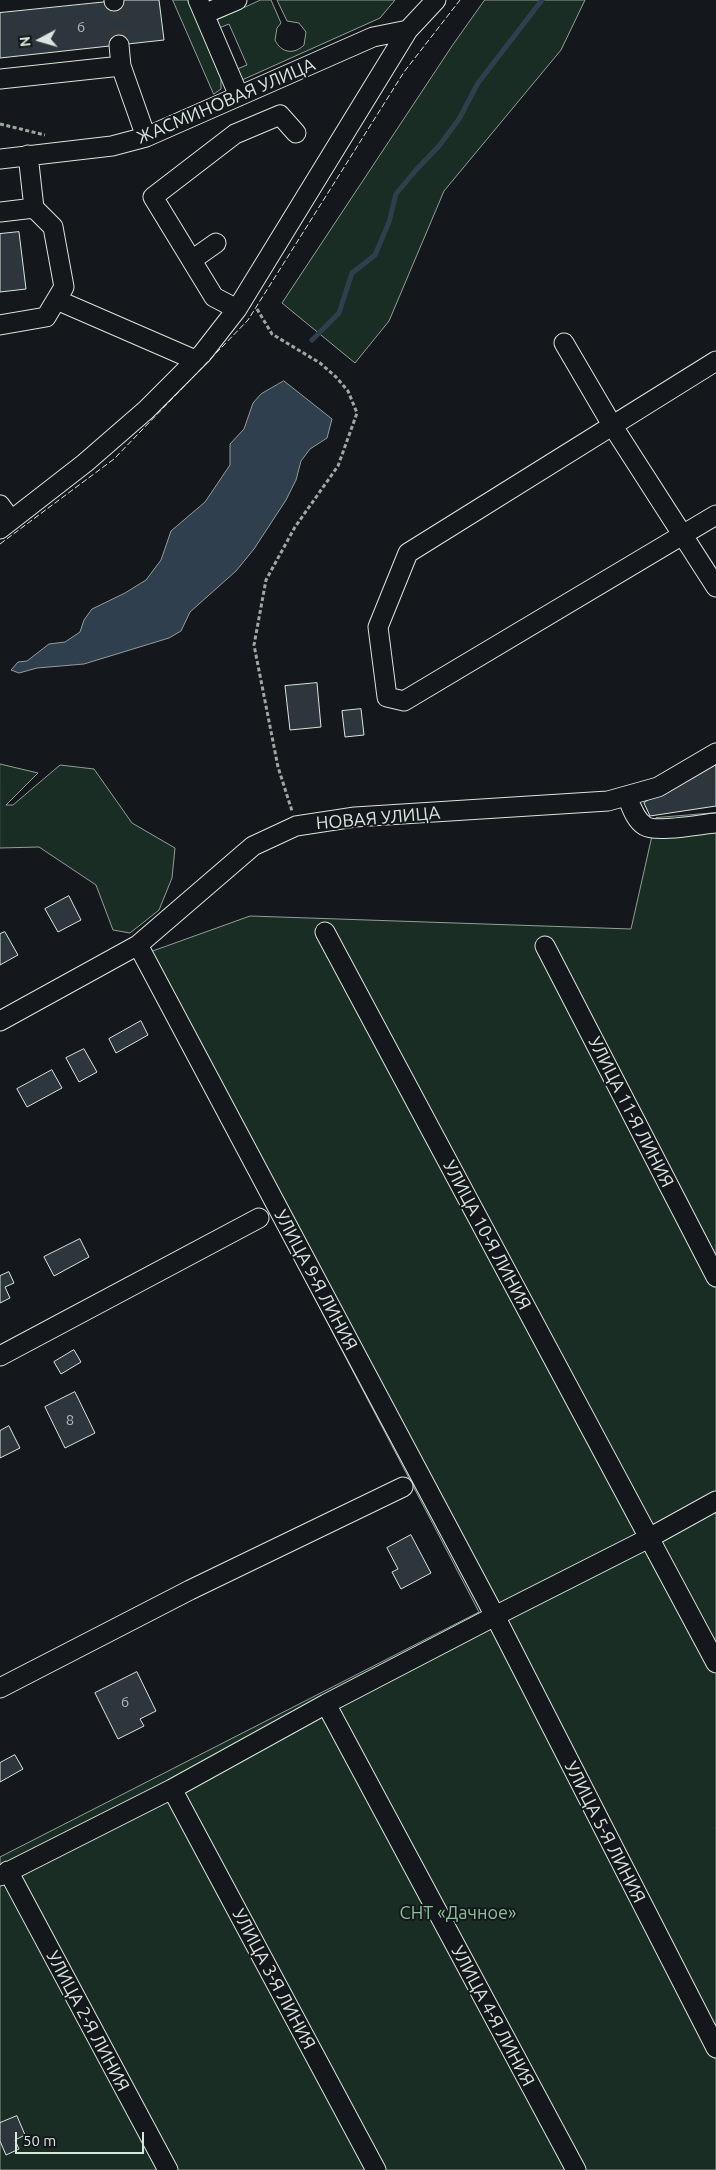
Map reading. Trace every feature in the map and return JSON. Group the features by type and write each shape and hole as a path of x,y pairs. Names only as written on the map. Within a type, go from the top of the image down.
{"street":[{"path":"237,0 201,7 239,96"},
{"path":"0,505 6,525 85,463 146,410 196,360 241,302 408,30 436,0"},
{"name":"ЖАСМИНОВАЯ УЛИЦА","path":"0,159 112,146 146,137 373,37 408,30"},
{"path":"119,45 121,66 146,137"},
{"path":"0,79 121,66"},
{"path":"241,302 214,297 153,196 235,134 280,115 296,132"},
{"path":"0,324 46,317 64,288 52,227 34,208 28,155"},
{"path":"0,212 34,208"},
{"path":"192,260 216,243"},
{"path":"57,300 196,360"},
{"path":"564,342 612,425 716,587"},
{"path":"716,361 408,553 378,627 387,697 404,701 716,515"},
{"name":"НОВАЯ УЛИЦА","path":"0,1020 138,945 253,846 296,826 355,817 608,801 658,787 716,753"},
{"path":"627,796 636,818 646,828 658,829 716,823"},
{"name":"УЛИЦА 10-Я ЛИНИЯ","path":"325,932 716,1663"},
{"name":"УЛИЦА 9-Я ЛИНИЯ","path":"138,945 495,1616"},
{"name":"УЛИЦА 11-Я ЛИНИЯ","path":"545,946 716,1277"},
{"path":"0,1356 260,1218"},
{"path":"0,1688 172,1599 403,1487"},
{"path":"4,1873 172,1789 326,1704 649,1538 716,1501"},
{"name":"УЛИЦА 5-Я ЛИНИЯ","path":"495,1616 716,2048"},
{"name":"УЛИЦА 4-Я ЛИНИЯ","path":"326,1704 576,2170"},
{"name":"УЛИЦА 3-Я ЛИНИЯ","path":"172,1789 376,2170"},
{"name":"УЛИЦА 2-Я ЛИНИЯ","path":"4,1873 168,2170"}],"path":[{"path":"0,124 54,137"},
{"path":"241,302 256,309 272,334 320,363 336,377 348,391 357,413 338,466 295,527 266,580 254,645 278,767 296,826"}],"green space":[{"path":"173,0 188,0 221,79 221,89 214,94"},
{"path":"261,0 271,0 281,23 277,28 275,40 284,50 292,51 304,45 306,32 299,23 287,21 277,0 395,0 380,18 242,80 237,69 247,65 229,24 219,28 215,21"},
{"path":"485,0 585,0 561,50 444,191 389,321 355,363 282,303 452,46"},
{"path":"0,764 38,773 6,805 13,805 60,765 94,769 132,823 175,848 172,878 159,910 130,933 113,930 96,885 39,847 0,848"},
{"name":"СНТ «Дачное»","path":"716,813 716,2170 0,2170 0,1857 479,1612 136,957 250,916 631,929 656,818"}],"water":[{"path":"284,381 332,419 327,438 310,449 301,461 296,480 286,500 254,549 236,571 190,612 181,631 169,638 84,664 37,668 19,673 11,670 18,662 27,661 49,644 65,642 80,632 84,620 92,609 125,593 146,580 161,560 171,531 205,502 230,465 230,444 244,429 253,403 261,394"}],"building":[{"path":"123,0 159,0 164,40 0,58 0,13"},
{"path":"19,232 26,289 0,292 0,234"},
{"path":"317,683 321,727 290,730 285,686"},
{"path":"361,709 364,735 345,737 342,711"},
{"path":"716,757 716,806 650,816 644,803"},
{"path":"69,896 81,920 58,932 45,909"},
{"path":"5,932 18,955 0,965 0,934"},
{"path":"141,1021 148,1035 116,1053 109,1039"},
{"path":"84,1049 97,1072 79,1082 66,1058"},
{"path":"52,1070 62,1088 27,1107 17,1089"},
{"path":"80,1239 89,1257 54,1276 44,1257"},
{"path":"9,1272 14,1283 5,1287 10,1298 0,1303 0,1276"},
{"path":"74,1350 81,1362 61,1374 54,1362"},
{"path":"75,1392 95,1433 65,1448 45,1407"},
{"path":"9,1426 20,1448 0,1458 0,1431"},
{"path":"411,1535 431,1573 401,1589 392,1572 398,1569 387,1548"},
{"path":"137,1672 156,1711 140,1719 144,1726 118,1739 95,1693"},
{"path":"15,1755 23,1769 0,1782 0,1763"},
{"path":"17,2116 25,2135 15,2140 19,2149 6,2155 0,2141 0,2123"}],"waterway":[{"path":"312,340 339,313 352,273 375,255 389,222 396,194 439,146 459,119 478,83 542,0"}],"tunnel":[{"path":"114,1 119,45"}],"fence":[{"path":"0,544 114,459 248,320 404,72 460,0"}]}
